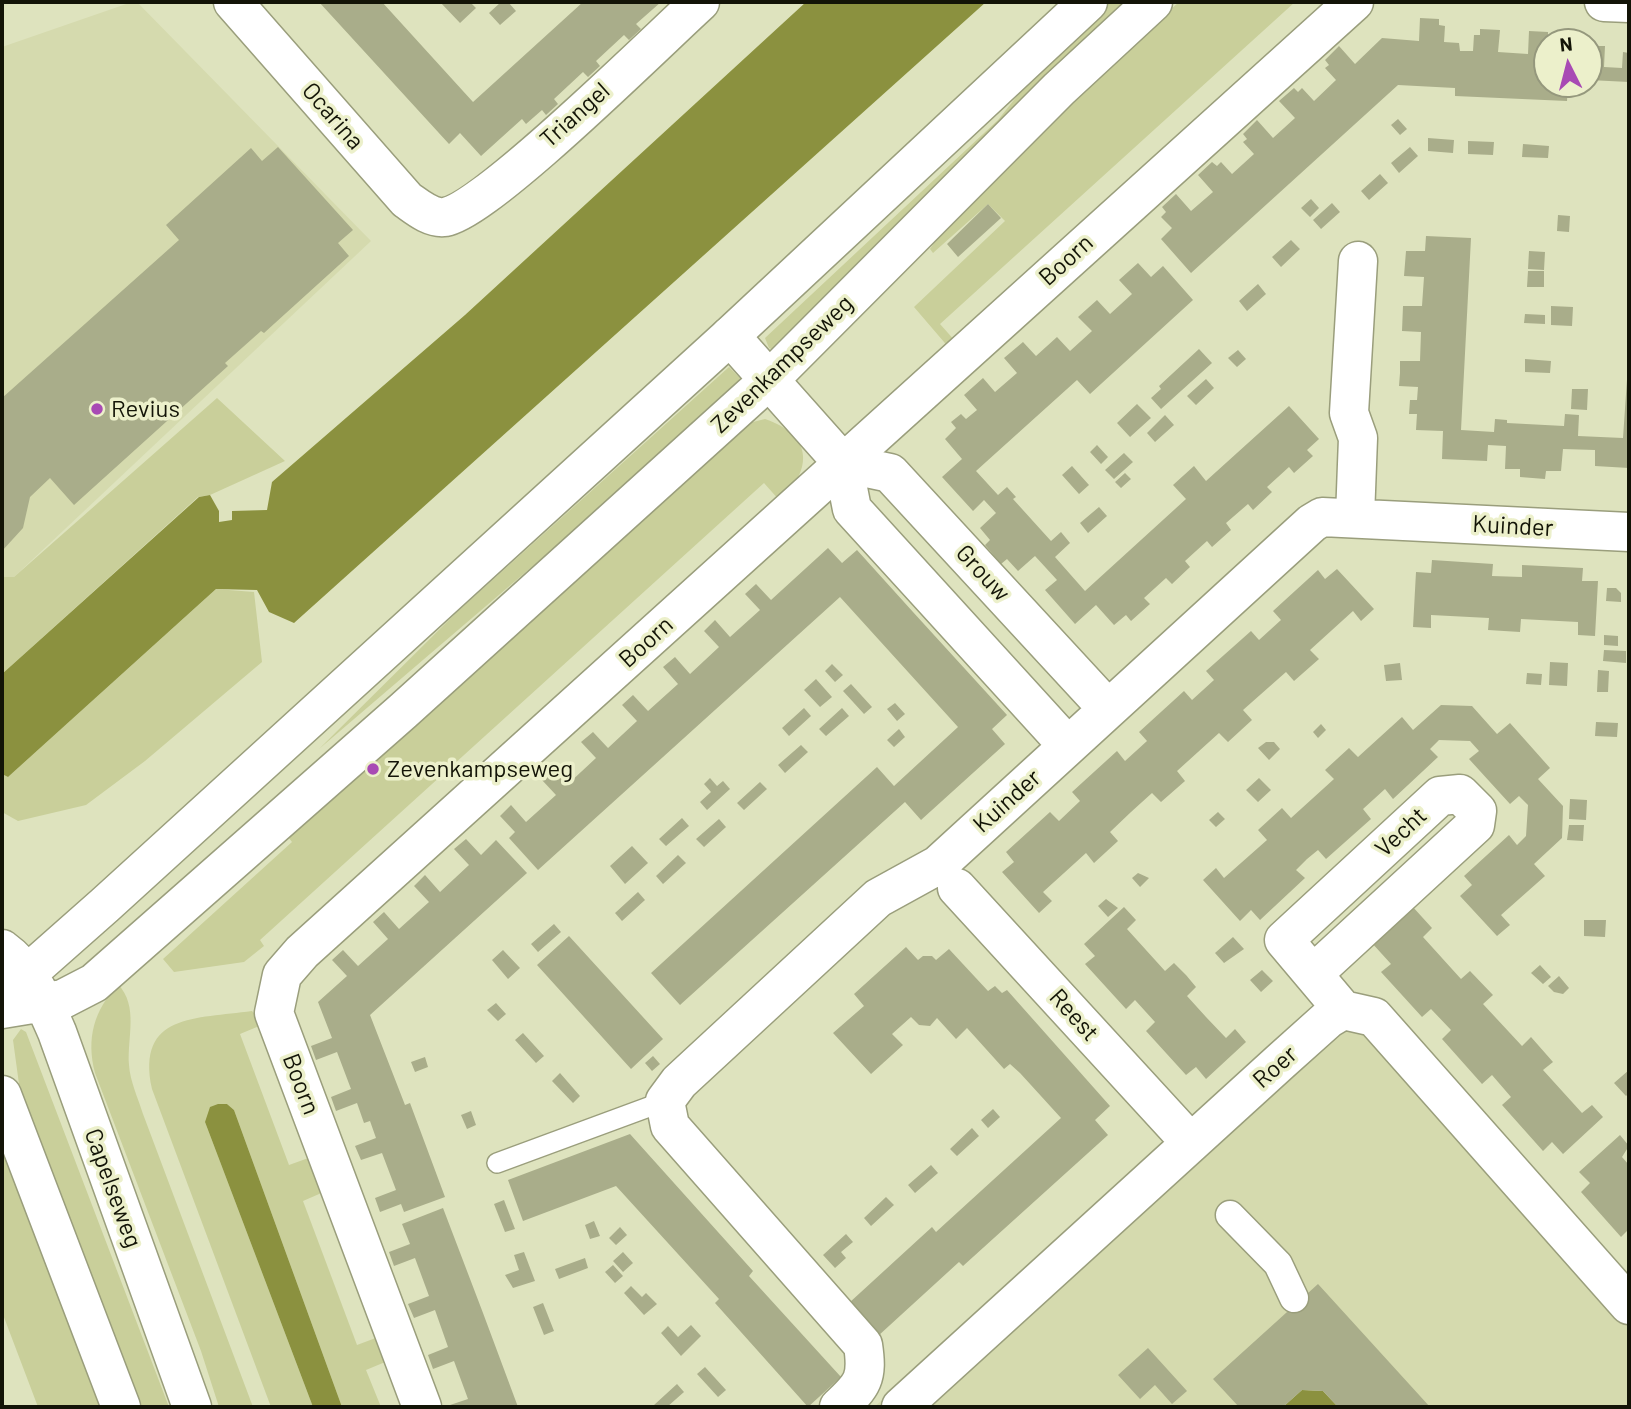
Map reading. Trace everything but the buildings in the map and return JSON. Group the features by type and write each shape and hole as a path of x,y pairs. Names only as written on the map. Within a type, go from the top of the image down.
{"street":[{"name":"Ocarina","path":"233,2 407,200 424,212 442,218"},
{"name":"Triangel","path":"442,218 465,210 523,162 700,2"},
{"path":"19,980 105,905 730,336 1088,2"},
{"name":"Zevenkampseweg","path":"2,1009 19,980 64,999 94,983 403,711 769,380 1059,89 1153,2"},
{"name":"Boorn","path":"422,1407 274,1013 282,975 302,952 1354,2"},
{"path":"1604,2 1629,3"},
{"path":"1355,517 1358,438 1349,413 1358,261"},
{"path":"730,336 843,463 852,509 1068,746"},
{"name":"Grouw","path":"843,463 890,473 1107,708"},
{"name":"Kuinder","path":"664,1101 679,1082 878,898 938,865 1107,708 1312,523 1322,517 1629,532"},
{"name":"Vecht","path":"1313,974 1475,825 1477,811 1460,794 1440,796 1284,940 1343,1010"},
{"name":"Reest","path":"957,888 1191,1143"},
{"name":"Capelseweg","path":"19,980 191,1407"},
{"path":"1343,1010 1374,1017 1629,1305"},
{"name":"Roer","path":"901,1407 1328,1019 1343,1010"},
{"path":"2,1094 121,1407"},
{"path":"664,1101 670,1126 863,1345 866,1369 859,1389 839,1407"},
{"path":"1230,1215 1278,1265 1294,1298"}],"lane":[{"name":"Kuinder","path":"497,1163 664,1101"}],"shaded area":[{"name":"Revius","path":"137,2 371,241 14,577 2,577 2,47"},
{"path":"806,2 986,2 294,623 269,612 257,590 216,589 8,777 2,774 2,674 199,497 210,495 219,511 219,522 232,520 232,511 267,510 272,482 465,315"},
{"path":"1107,2 1128,2 776,351 769,348 765,338 998,120 1052,52"},
{"path":"1179,2 1295,2 940,324 956,342 950,349 914,307 1005,221 988,204 933,253 930,249 983,182 1014,150"},
{"path":"729,367 740,378 736,392 319,749 457,612"},
{"path":"217,398 285,461 210,495 198,497 2,674 2,577 14,577"},
{"path":"765,419 792,434 803,454 799,477 780,501 764,483 260,940 264,946 244,962 174,972 163,959 292,842 285,833 745,424"},
{"path":"216,589 254,592 262,662 145,761 86,805 18,821 2,812 2,774 8,777"},
{"path":"118,984 128,1002 130,1012 129,1065 134,1090 253,1407 219,1407 201,1351 95,1073 91,1048 94,1026 103,1004"},
{"path":"1357,1002 1629,1316 1629,1407 874,1407"},
{"path":"252,1011 264,1024 240,1034 289,1165 314,1156 326,1191 303,1201 357,1345 381,1336 390,1360 366,1370 381,1407 342,1407 234,1110 227,1104 205,1122 313,1407 271,1407 152,1089 149,1064 153,1046 162,1033 175,1024 192,1019"},
{"path":"21,1029 26,1032 169,1407 141,1407 19,1084 13,1040"},
{"path":"227,1104 234,1110 342,1407 313,1407 205,1122 210,1107"},
{"path":"2,1144 101,1407 38,1407 2,1312"},
{"path":"1302,1390 1323,1391 1338,1407 1283,1407"}],"place":[{"name":"Revius","path":"97,409"},
{"name":"Zevenkampseweg","path":"373,769"}]}
